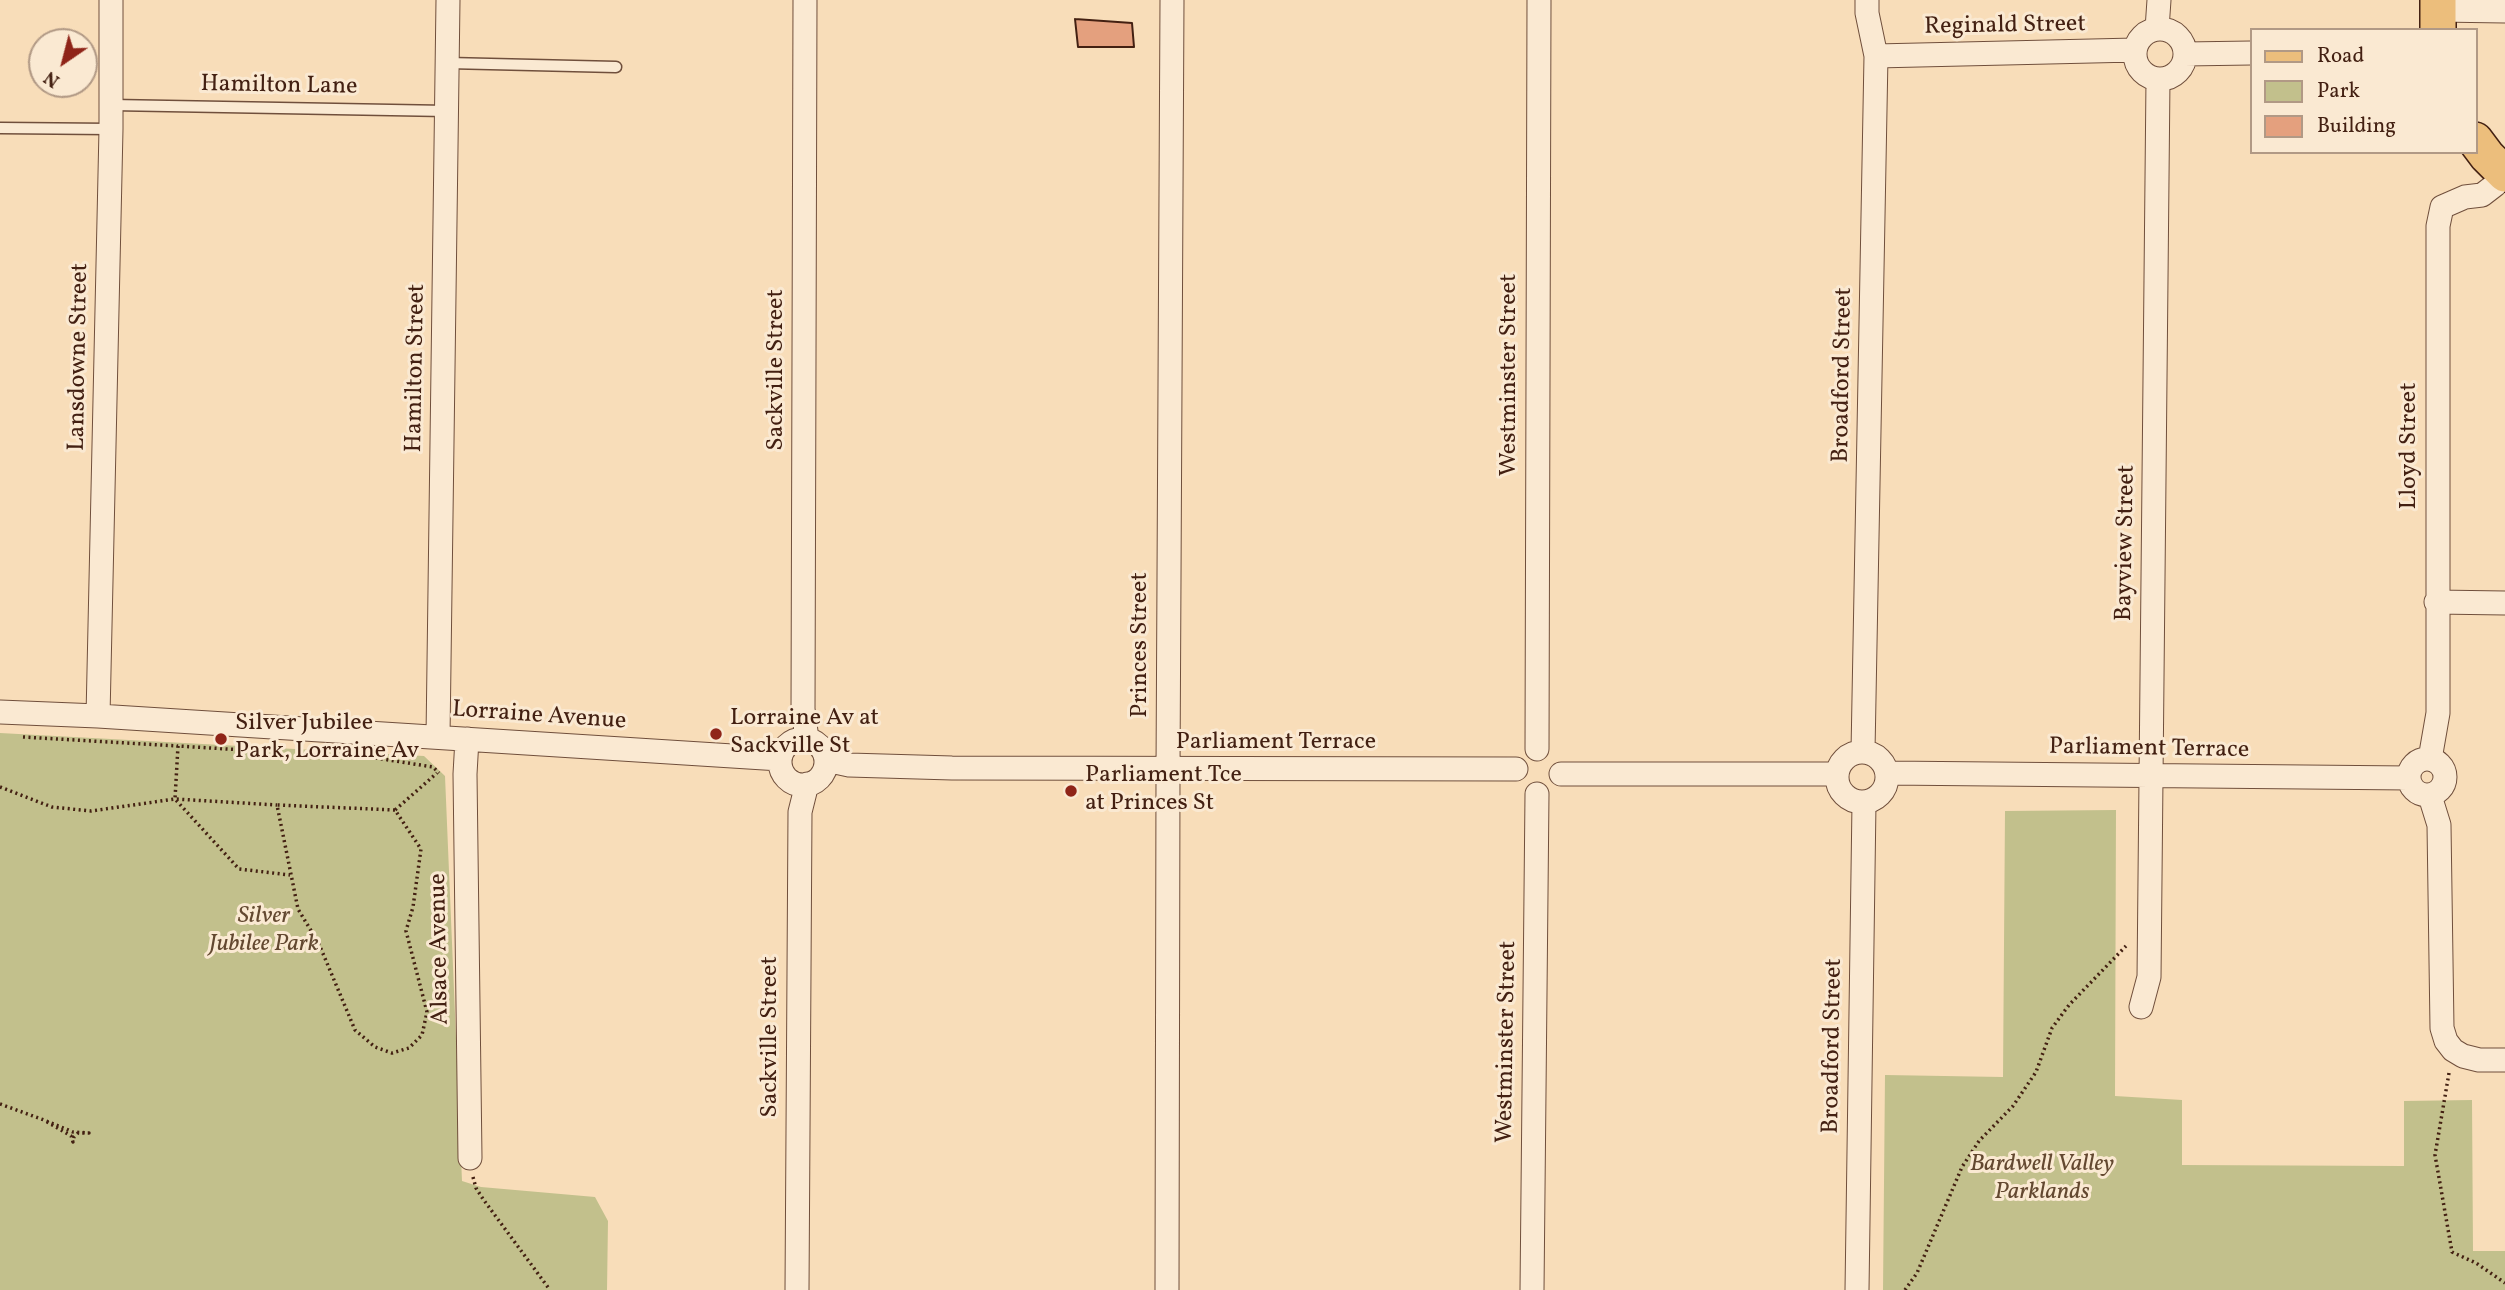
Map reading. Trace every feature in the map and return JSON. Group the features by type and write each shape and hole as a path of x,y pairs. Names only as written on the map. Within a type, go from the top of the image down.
{"main road":[{"path":"2477,142 2504,174"}],"street":[{"name":"Lansdowne Street","path":"98,716 111,129 111,0"},
{"name":"Hamilton Street","path":"438,737 448,0"},
{"name":"Sackville Street","path":"805,0 803,709 807,739"},
{"name":"Princes Street","path":"1167,1290 1172,0"},
{"name":"Westminster Street","path":"1536,750 1539,0"},
{"name":"Broadford Street","path":"1863,751 1876,56 1867,0"},
{"path":"2157,29 2159,0"},
{"path":"2438,13 2505,11"},
{"path":"2166,29 2181,40 2185,54 2184,63 2175,74 2158,79 2150,77 2136,62 2135,50 2146,33 2166,29"},
{"name":"Reginald Street","path":"1876,56 2135,50"},
{"path":"2185,54 2250,53"},
{"name":"Bayview Street","path":"2141,1007 2149,976 2150,935 2158,79"},
{"name":"Lloyd Street","path":"2430,760 2438,713 2438,226 2442,207 2465,197 2482,195 2504,174"},
{"path":"2436,602 2505,603"},
{"name":"Lorraine Avenue","path":"0,712 780,759"},
{"name":"Alsace Avenue","path":"467,739 465,774 470,1158"},
{"path":"807,739 820,746 826,760 823,773 807,784 793,782 787,778 780,766 780,759 786,746 792,741 807,739"},
{"path":"1536,750 1552,754 1558,760 1561,774 1552,790 1537,794 1522,786 1516,769 1522,757 1536,750"},
{"path":"1863,751 1876,755 1888,773 1888,782 1882,794 1864,803 1855,802 1845,796 1839,789 1837,774 1844,759 1863,751"},
{"name":"Parliament Terrace","path":"826,760 849,765 926,768 1516,769"},
{"path":"2423,760 2430,760 2443,767 2446,774 2442,788 2430,796 2416,792 2409,779 2410,770 2423,760"},
{"name":"Parliament Terrace","path":"1888,773 2409,779"},
{"path":"1561,774 1837,774"},
{"name":"Sackville Street","path":"797,1290 800,812 807,784"},
{"name":"Westminster Street","path":"1532,1290 1537,794"},
{"path":"2430,796 2439,825 2442,1028 2446,1041 2453,1050 2479,1060 2505,1060"},
{"name":"Broadford Street","path":"1857,1290 1864,803"}],"lane":[{"path":"449,63 616,67"},
{"name":"Hamilton Lane","path":"111,105 447,111"},
{"path":"0,128 111,129"}],"path":[{"path":"14,737 246,750"},
{"path":"178,746 175,799 240,869 290,876"},
{"path":"0,787 52,807 91,811 175,799 395,810 437,773 433,767 368,757"},
{"path":"277,805 298,909 319,944 355,1030 375,1047 392,1053 409,1048 422,1035 426,1012 406,931 413,907 421,849 395,810"},
{"path":"1905,1290 1917,1273 1962,1167 1979,1141 2013,1106 2036,1072 2052,1028 2069,1005 2134,938 2150,935"},
{"path":"2453,1050 2435,1155 2452,1252 2476,1263 2505,1283"},
{"path":"0,1104 44,1120 73,1132 89,1133 78,1133 74,1142 71,1136 44,1120"},
{"path":"470,1158 476,1188 550,1290"}],"green space":[{"name":"Silver Jubilee Park","path":"0,733 424,756 445,776 462,1181 481,1187 595,1197 608,1221 607,1290 0,1290"},
{"name":"Bardwell Valley Parklands","path":"2116,810 2115,1096 2182,1100 2182,1165 2404,1166 2404,1101 2472,1100 2473,1251 2505,1251 2505,1290 1883,1290 1885,1075 2003,1077 2005,811"}],"building":[{"path":"1075,19 1132,23 1134,47 1078,47"}],"place":[{"name":"Lorraine Av at Sackville St","path":"716,734"},
{"name":"Silver Jubilee Park, Lorraine Av","path":"221,739"},
{"name":"Parliament Tce at Princes St","path":"1071,791"}]}
